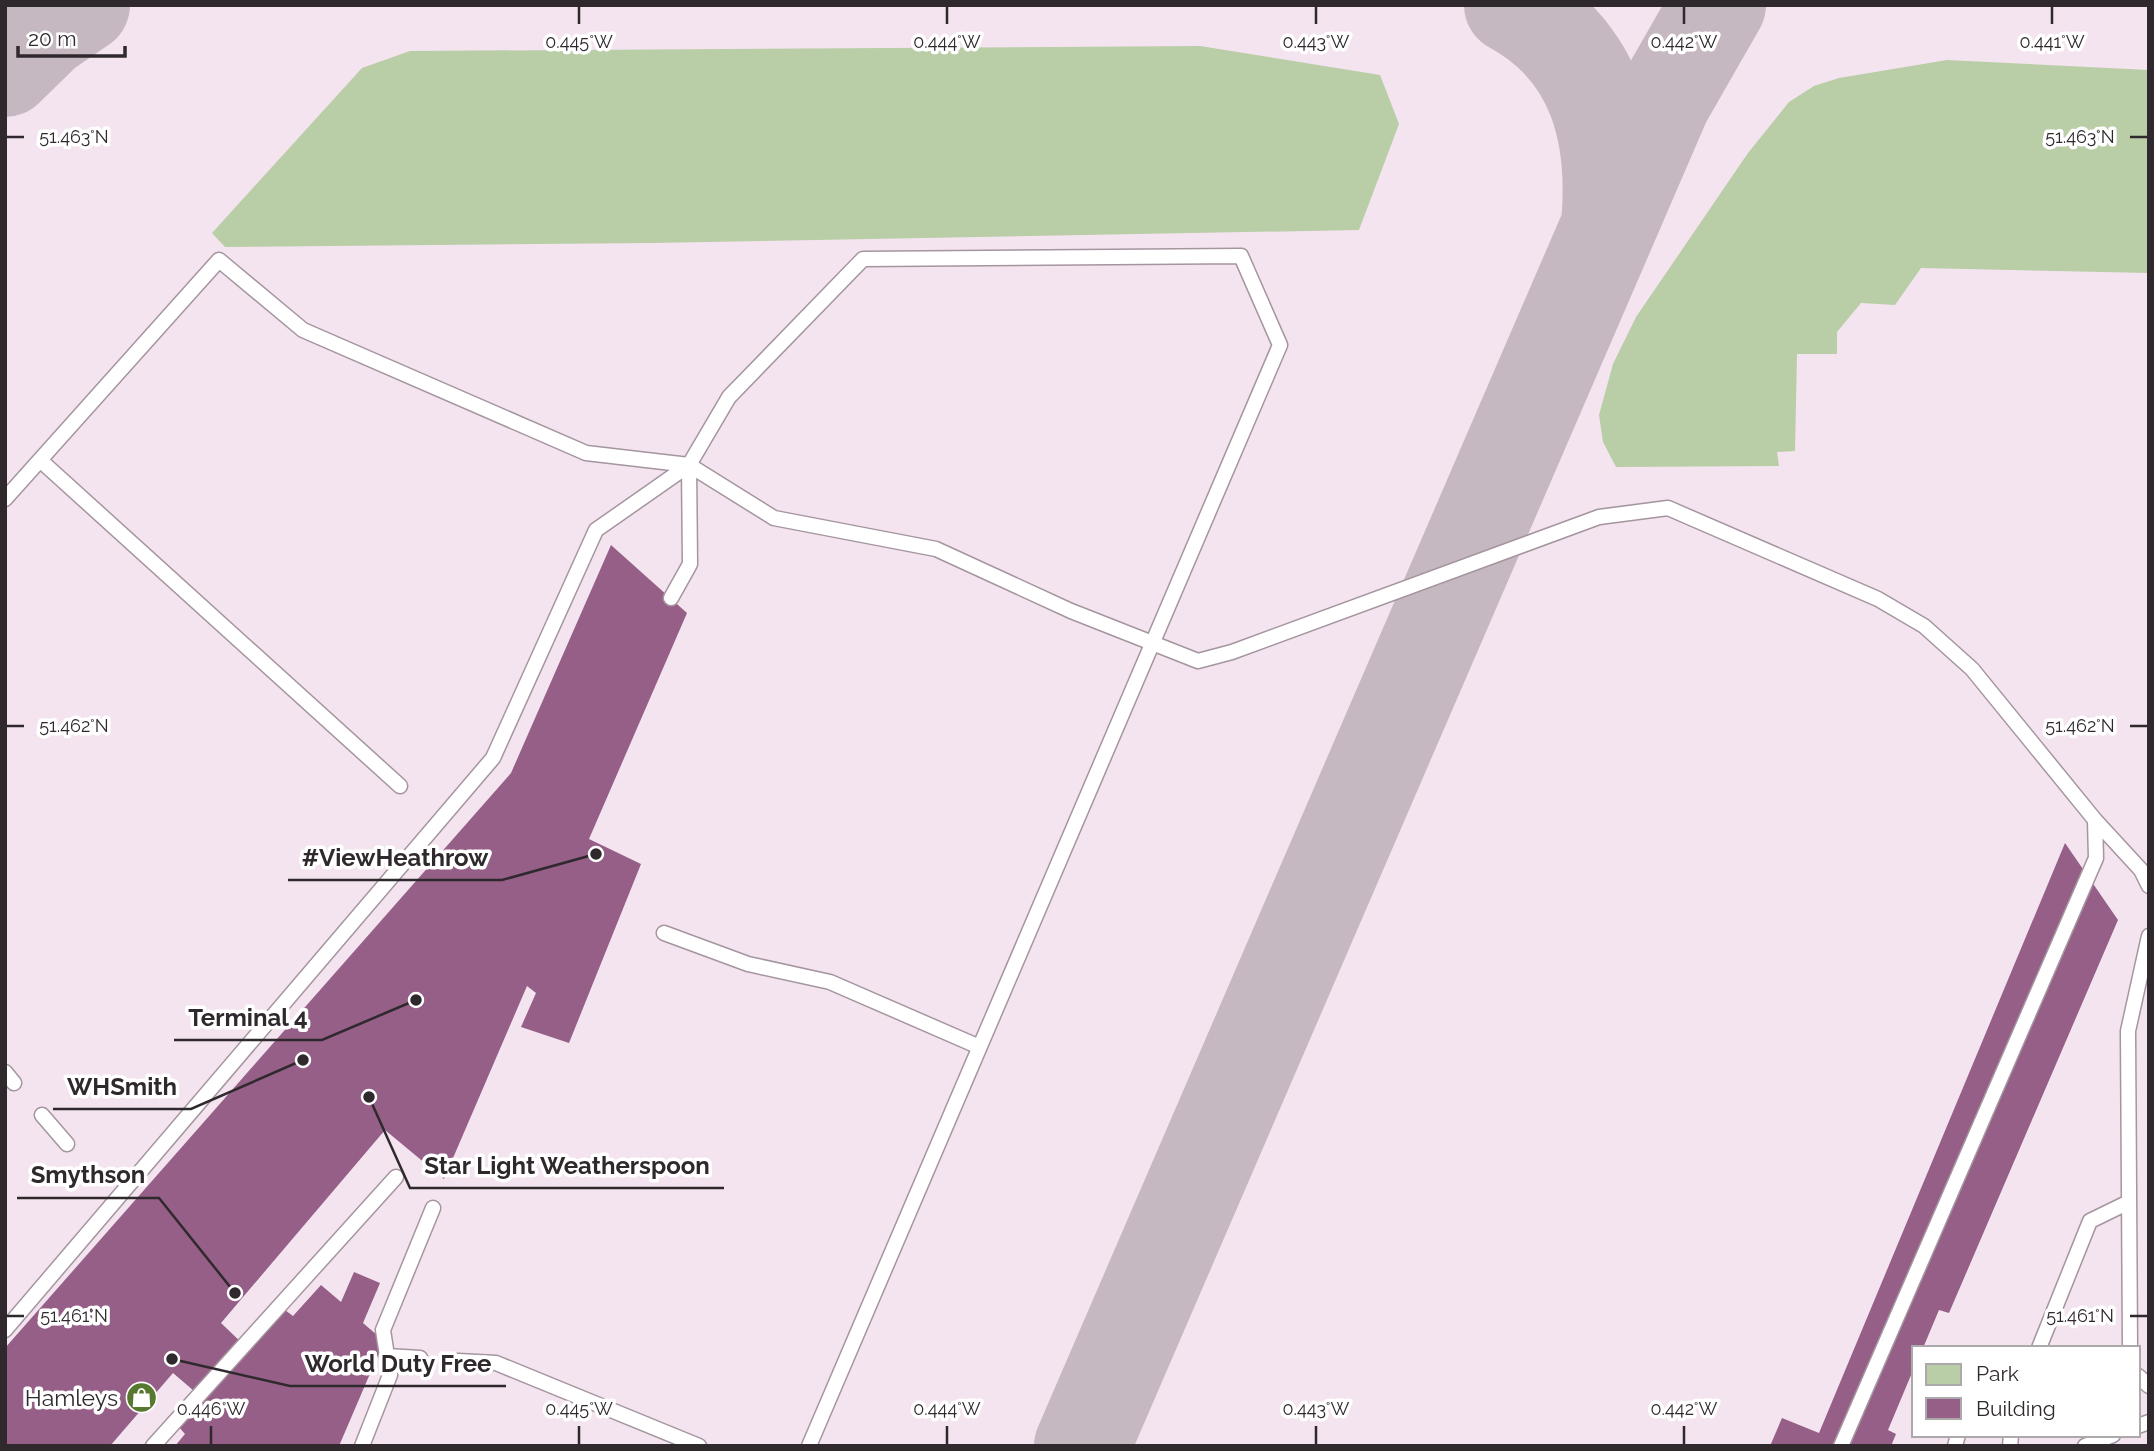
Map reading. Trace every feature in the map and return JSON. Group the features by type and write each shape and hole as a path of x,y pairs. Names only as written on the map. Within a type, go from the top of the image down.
{"lane":[{"path":"5,1330 493,758 596,530 689,464 729,397 863,259 1241,256 1280,345 809,1446"},
{"path":"5,499 219,260 303,330 586,453 689,464 774,518 936,550 1198,662 1244,648 1599,517 1668,508 1878,599 1924,626 1972,668 2095,820 2141,870 2149,886"},
{"path":"40,460 400,786"},
{"path":"671,598 690,564 689,464"},
{"path":"1841,1446 2096,858 2095,820"},
{"path":"664,933 748,964 830,982 975,1045"},
{"path":"2130,1346 2128,1031 2149,936"},
{"path":"42,1115 66,1144"},
{"path":"153,1446 396,1177"},
{"path":"2040,1346 2090,1221 2129,1202"},
{"path":"362,1446 390,1375 383,1330 433,1208"},
{"path":"387,1356 420,1358"},
{"path":"458,1361 496,1363 699,1446"},
{"path":"2085,1446 2108,1437"}],"green space":[{"path":"1200,46 1380,75 1399,124 1359,230 651,243 225,247 212,233 362,68 410,51"},
{"path":"1947,60 2149,70 2149,273 1921,268 1895,305 1861,303 1837,332 1837,354 1797,354 1795,451 1777,452 1779,466 1616,467 1603,442 1599,415 1613,364 1636,317 1748,153 1789,102 1814,86 1839,78"}],"building":[{"path":"611,545 687,613 589,839 641,864 569,1043 521,1027 536,993 527,986 444,1179 385,1130 221,1323 245,1346 281,1307 293,1316 321,1285 341,1302 354,1272 380,1283 363,1323 384,1341 339,1446 175,1446 185,1434 178,1426 201,1397 173,1373 110,1446 5,1446 5,1348 511,773"},
{"path":"2065,843 2118,920 1949,1313 1939,1310 1924,1346 1912,1346 1912,1373 1888,1430 1896,1434 1891,1446 1770,1446 1782,1418 1819,1433"}],"taxiway":[{"path":"5,69 44,31 82,5"},
{"path":"1512,5 1541,24 1564,46 1582,71 1595,99 1604,128 1609,159 1609,225"},
{"path":"1082,1446 1663,101 1718,5"}],"place":[{"name":"#ViewHeathrow","path":"596,854"},
{"name":"Terminal 4","path":"416,1000"},
{"name":"WHSmith","path":"303,1060"},
{"name":"Star Light Weatherspoon","path":"369,1097"},
{"name":"Smythson","path":"235,1293"},
{"name":"World Duty Free","path":"172,1359"},
{"name":"Hamleys","path":"141,1398"}]}
